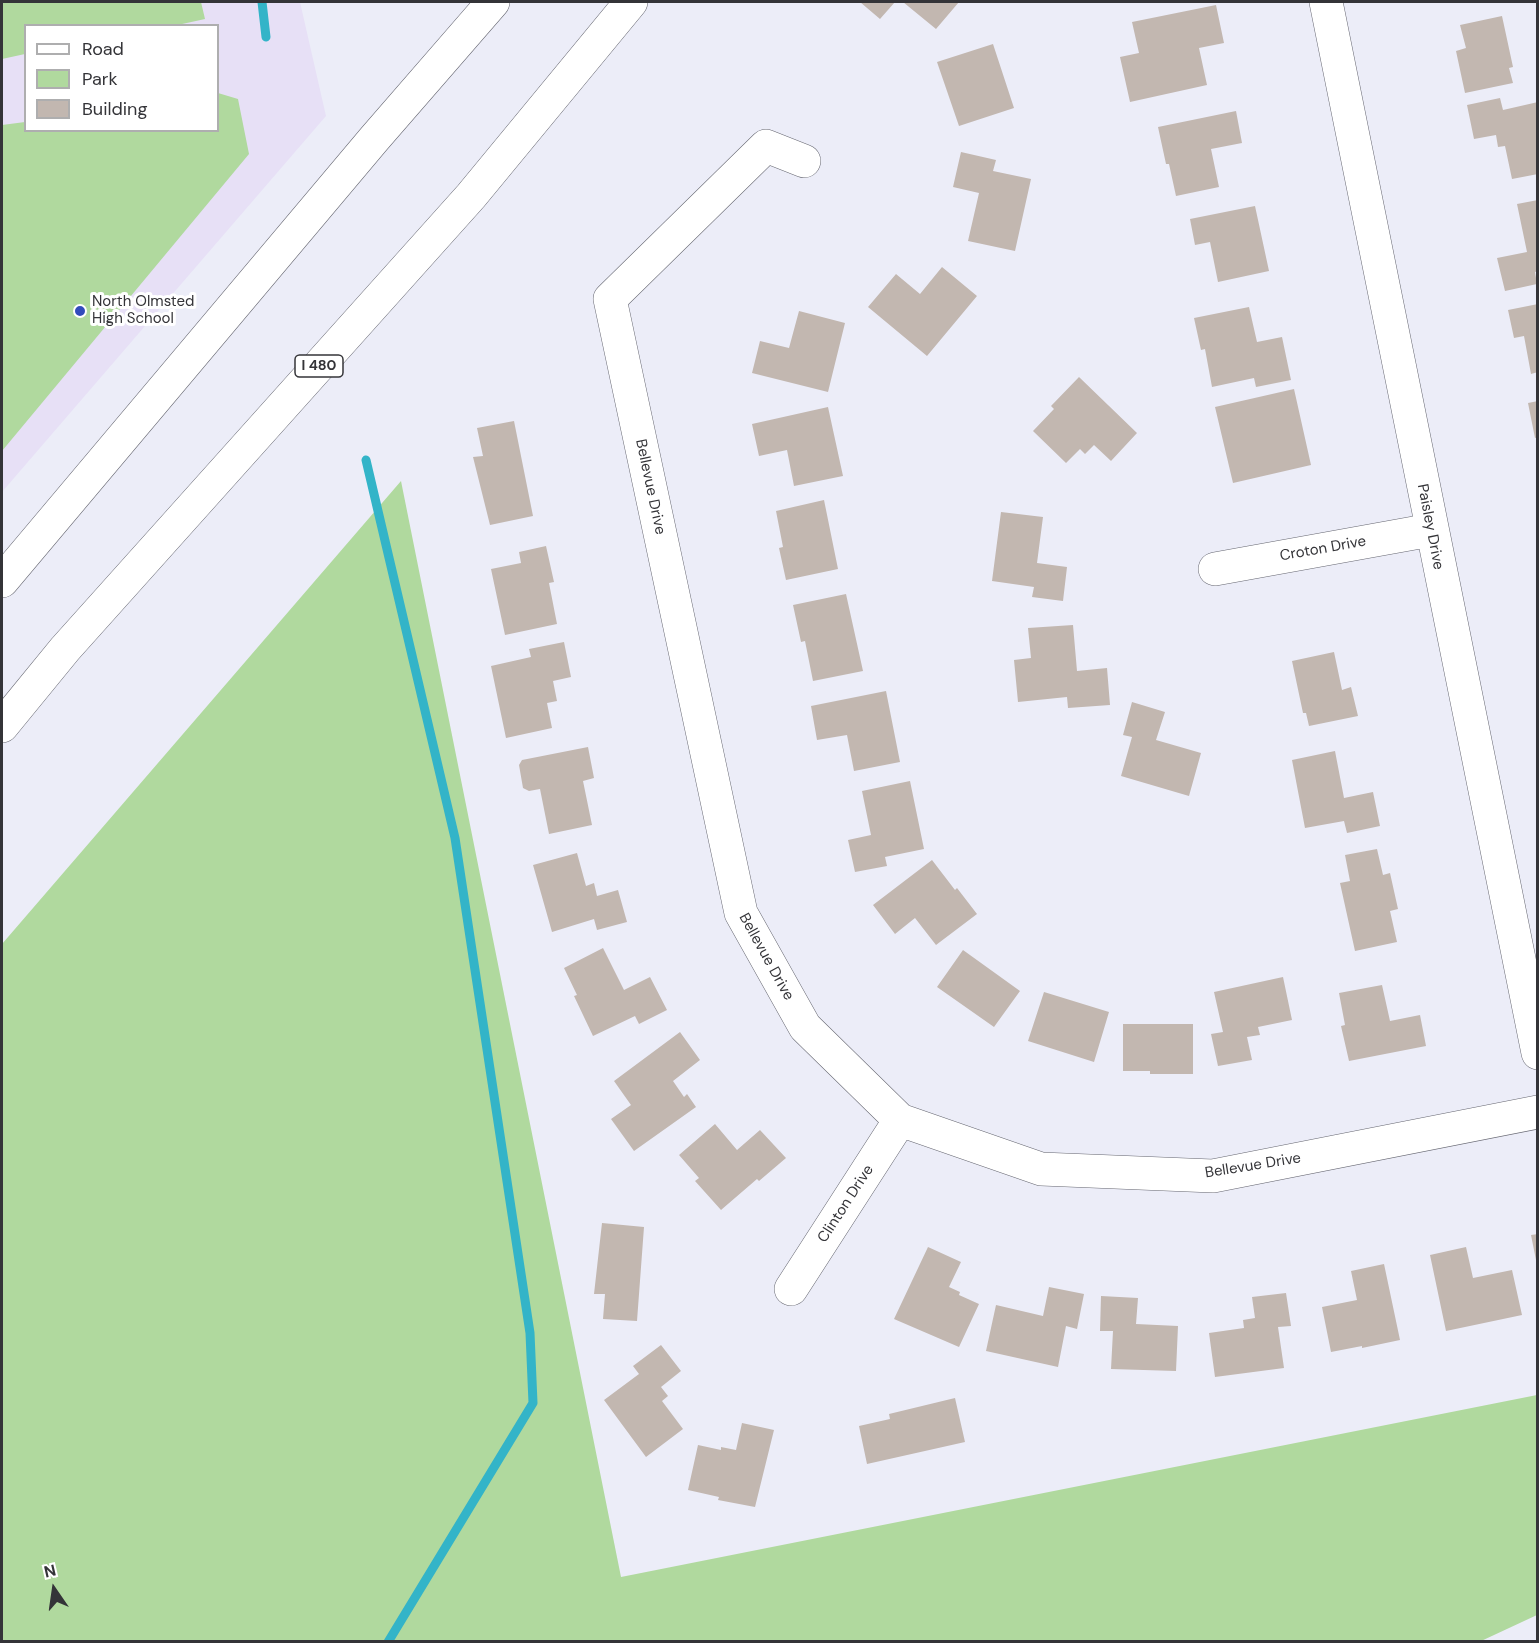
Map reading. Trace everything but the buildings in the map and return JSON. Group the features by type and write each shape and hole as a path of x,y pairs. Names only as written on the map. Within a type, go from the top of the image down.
{"main road":[{"path":"2,581 493,2"},
{"name":"I 480","path":"2,726 73,640 471,196 631,2"},
{"name":"Paisley Drive","path":"1326,2 1538,1053"},
{"name":"Bellevue Drive","path":"804,161 766,146 610,299 741,913 805,1027 900,1120 1041,1169 1213,1176 1538,1112"},
{"name":"Croton Drive","path":"1215,569 1431,530"},
{"name":"Clinton Drive","path":"791,1289 900,1120"}],"shaded area":[{"name":"North Olmsted High School","path":"2,2 300,2 326,116 2,492"}],"green space":[{"path":"2,2 201,2 205,19 182,24 24,24 24,54 2,59"},
{"path":"219,93 238,99 249,154 2,451 2,125 24,122 24,132 219,132"},
{"path":"401,481 621,1577 1537,1395 1537,1615 1479,1642 2,1641 2,944"}],"waterway":[{"path":"262,2 266,37"},
{"path":"366,460 455,838 530,1333 533,1403 388,1642"}],"place":[{"name":"North Olmsted High School","path":"80,311"}]}
